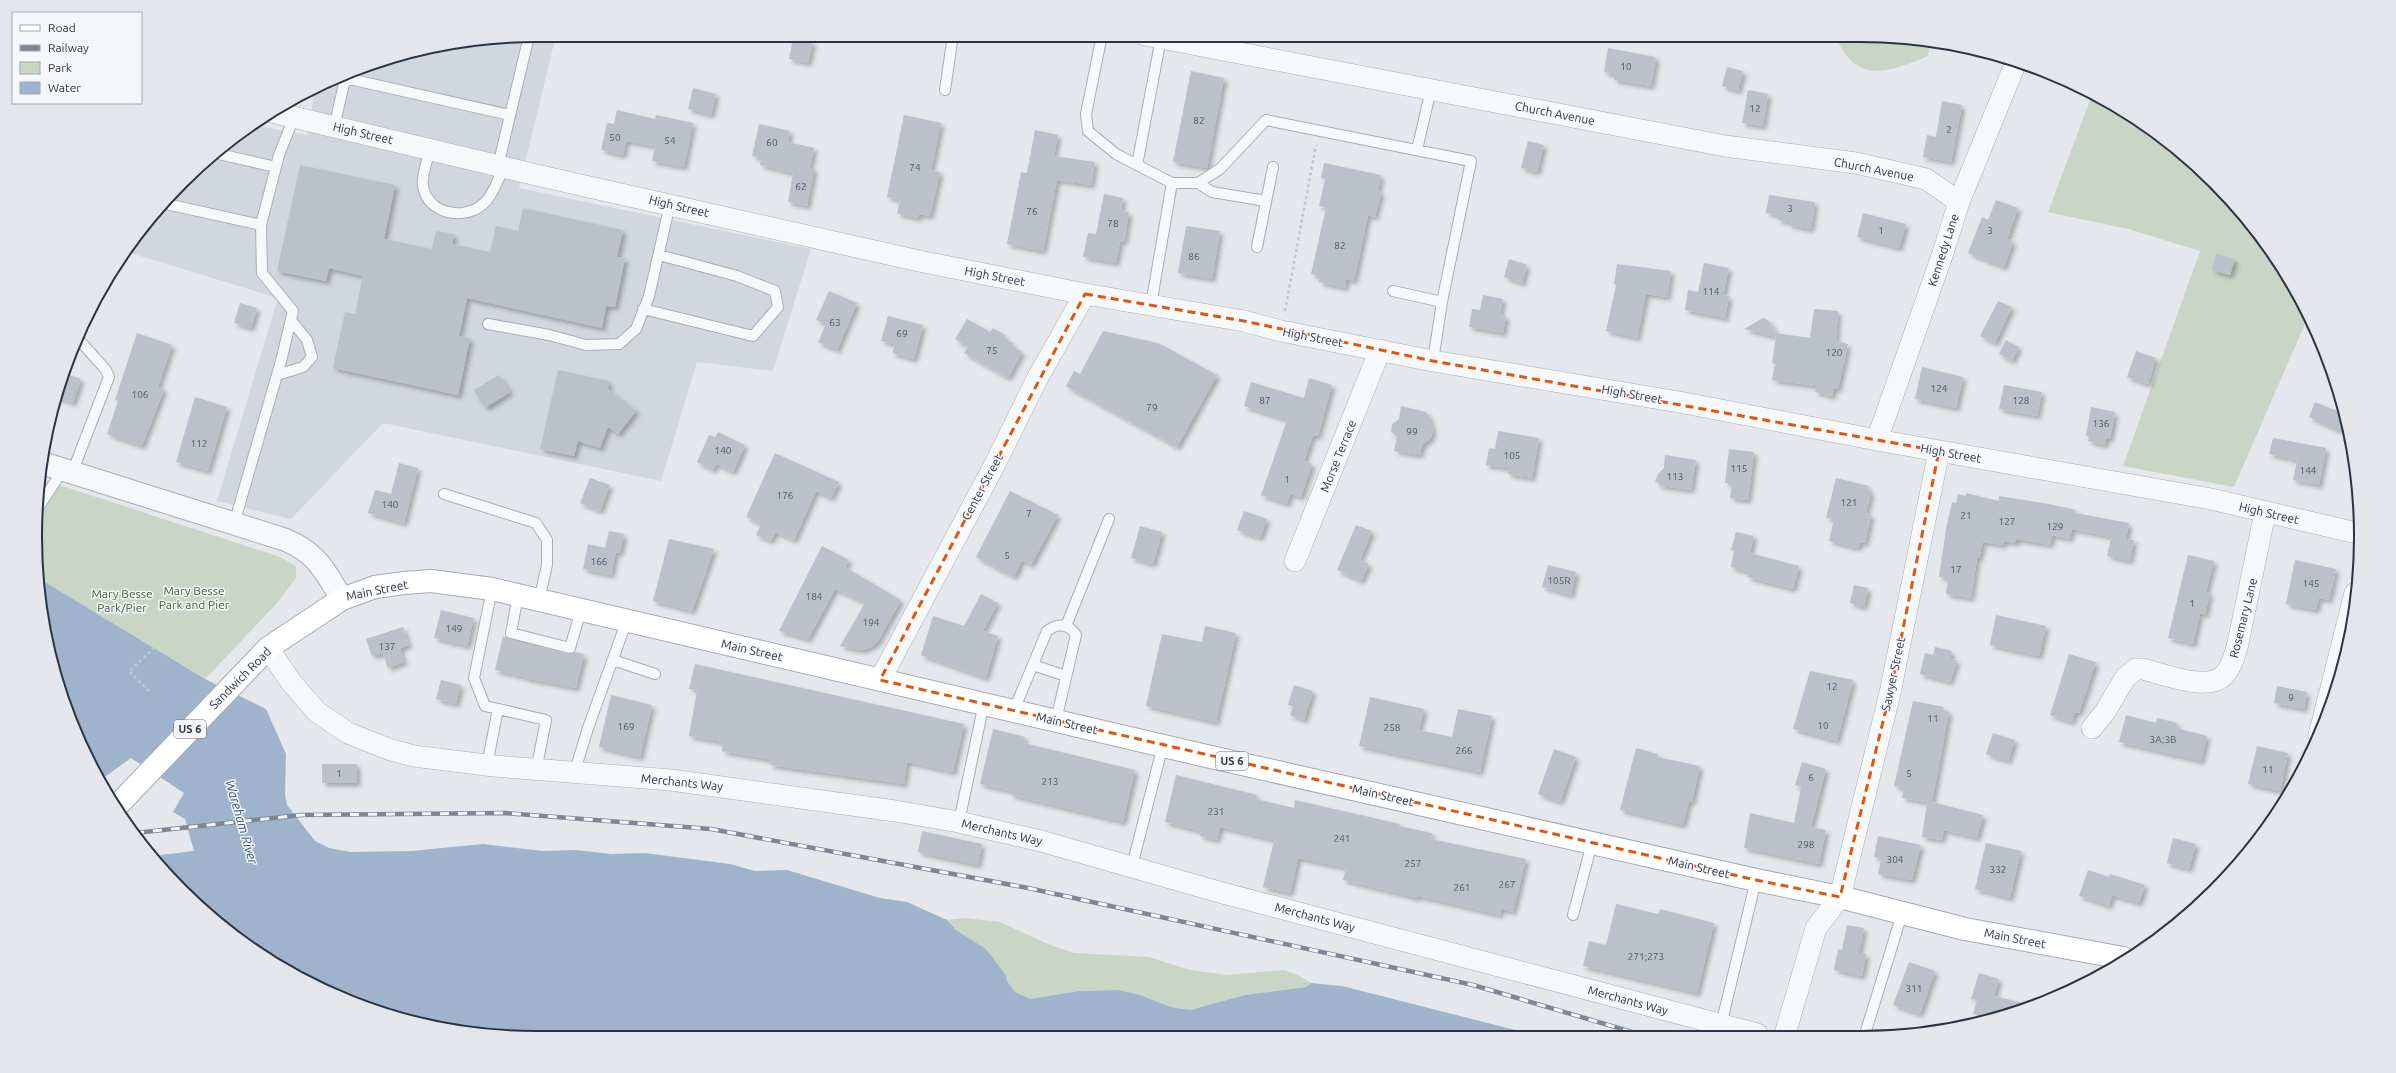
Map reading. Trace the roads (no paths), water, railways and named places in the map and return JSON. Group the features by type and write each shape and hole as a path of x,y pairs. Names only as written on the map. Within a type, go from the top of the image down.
{"main road":[{"name":"Main Street","path":"342,599 375,588 404,583 431,582 492,589 1163,746 1756,880 1840,897 1902,914 1972,930 2119,957"},
{"name":"Sandwich Road","path":"120,803 268,648 342,599"}],"street":[{"name":"Church Avenue","path":"1180,42 1725,146 1856,163 1926,179 1959,202"},
{"name":"Kennedy Lane","path":"1877,440 1944,253 1959,202 2014,67"},
{"name":"High Street","path":"280,114 670,204 784,232 1085,294 1244,321 1281,331 1433,361 1680,402 1877,440 2211,499 2265,513 2354,532"},
{"name":"Center Street","path":"880,680 995,464 1037,380 1085,294"},
{"name":"Morse Terrace","path":"1295,561 1380,350"},
{"name":"Sawyer Street","path":"1840,897 1890,693 1939,451"},
{"name":"Main Street","path":"47,465 286,540 306,548 319,561 342,599"},
{"name":"Rosemary Lane","path":"2092,728 2105,712 2125,678 2136,669 2143,669 2204,683 2216,681 2225,675 2232,663 2238,643 2265,513"},
{"name":"Merchants Way","path":"268,648 308,702 327,719 348,732 377,745 414,756 536,771 671,780 959,822 1132,866 1226,894 1745,1031"},
{"path":"1786,1031 1816,928 1840,897"}],"lane":[{"path":"430,149 422,184 432,203 446,213 464,213 482,205 492,190 501,166 510,114 527,42"},
{"path":"945,90 953,42"},
{"path":"1101,42 1086,114 1088,131 1116,154 1172,183 1198,183 1220,169 1266,120 1471,161 1442,302 1433,361"},
{"path":"1137,165 1152,42"},
{"path":"353,78 510,114"},
{"path":"334,127 345,81"},
{"path":"1417,150 1431,89"},
{"path":"234,524 277,375 293,311 262,272 262,225 276,167 294,117"},
{"path":"222,155 276,167"},
{"path":"1257,247 1273,167"},
{"path":"1151,305 1172,183"},
{"path":"1198,183 1212,192 1266,201"},
{"path":"488,324 549,335 586,345 620,344 636,329 659,255 670,204"},
{"path":"170,205 262,225"},
{"path":"643,309 753,336 778,307 776,291 737,276 659,255"},
{"path":"1393,291 1442,302"},
{"path":"277,375 303,367 312,357 307,340 291,320"},
{"path":"43,502 68,472 110,377 106,370 82,343"},
{"path":"444,494 536,523 547,540 547,564 539,600"},
{"path":"1066,626 1109,519"},
{"path":"492,589 474,678 485,706 546,720 536,771"},
{"path":"518,595 511,633 570,648 581,610"},
{"path":"574,774 627,620"},
{"path":"1014,710 1047,631 1055,625 1066,626 1076,634 1056,720"},
{"path":"613,660 655,674"},
{"path":"1032,665 1066,676"},
{"path":"959,822 984,703"},
{"path":"487,766 498,709"},
{"path":"1132,866 1163,746"},
{"path":"1573,915 1592,842"},
{"path":"1721,1025 1756,880"},
{"path":"1866,1031 1902,914"}],"water":[{"name":"Wareham River","path":"44,582 205,679 266,709 286,754 285,795 287,805 315,841 329,848 350,852 412,851 483,844 543,851 575,850 612,854 645,853 730,864 755,871 787,870 880,898 907,902 947,920 956,930 986,949 1006,975 1007,981 1015,992 1030,999 1079,991 1118,990 1140,995 1171,1007 1190,1010 1245,995 1306,987 1311,983 1342,986 1519,1031 536,1031 472,1027 409,1014 378,1005 318,980 289,965 235,929 187,886 144,838 108,784 80,726 68,695 59,664 46,601"}],"railway":[{"path":"140,832 301,815 505,813 711,829 1028,888 1473,985 1628,1031"}],"park label":[{"name":"Mary Besse Park and Pier","path":"194,597"},
{"name":"Mary Besse Park/Pier","path":"122,600"}]}
